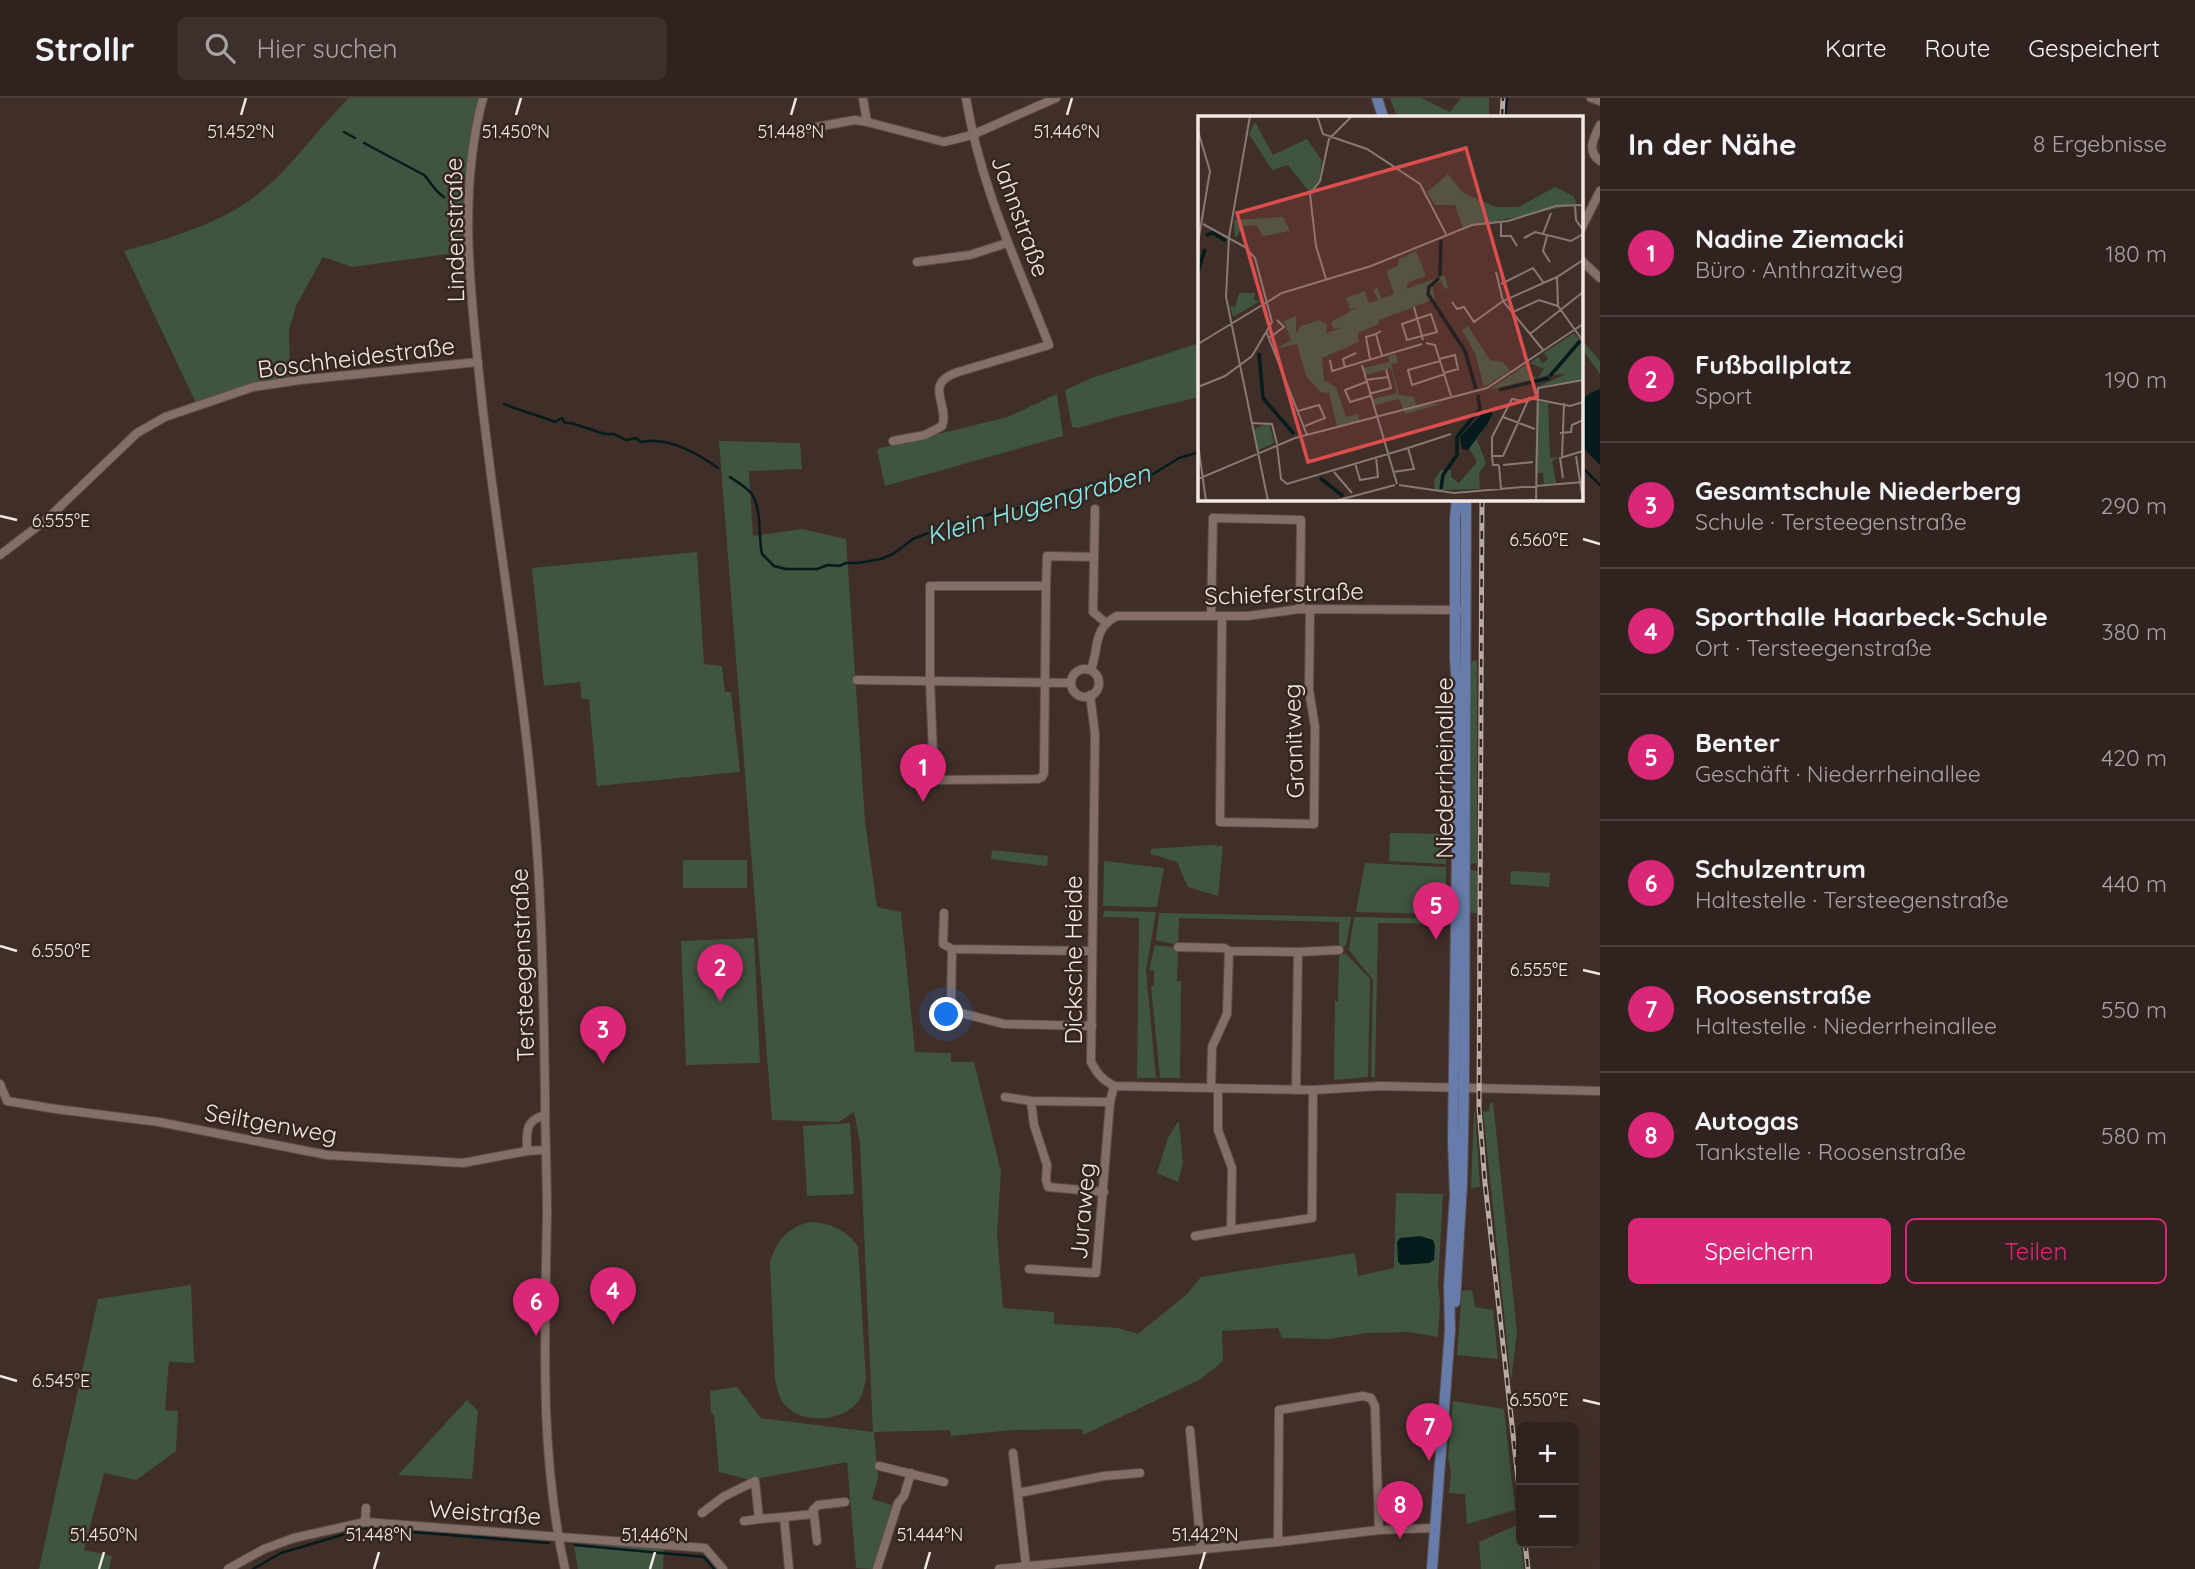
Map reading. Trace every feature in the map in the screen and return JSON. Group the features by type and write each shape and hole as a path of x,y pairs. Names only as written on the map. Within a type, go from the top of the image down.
{"main road":[{"path":"1377,98 1384,116"},
{"name":"Niederrheinallee","path":"1432,1569 1450,1330 1449,1286 1459,1087 1460,610 1457,500"},
{"name":"Niederrheinallee","path":"1460,610 1466,500"}],"street":[{"name":"Lindenstraße","path":"478,362 469,251 468,196 472,141 483,98"},
{"path":"863,98 867,121"},
{"name":"Jahnstraße","path":"894,441 925,435 942,426 944,413 938,390 944,378 1049,345 990,198 972,135 966,98"},
{"path":"789,132 855,120 944,142 972,135 1055,98"},
{"path":"1591,98 1600,101"},
{"path":"1600,125 1592,141 1592,150 1600,161"},
{"path":"1582,227 1600,191"},
{"path":"917,262 970,255 1007,243"},
{"path":"1582,261 1600,278"},
{"name":"Boschheidestraße","path":"0,555 46,520 137,433 165,417 253,387 275,383 478,362"},
{"name":"Tersteegenstraße","path":"478,362 489,467 530,769 543,951 548,1438 558,1536 565,1569"},
{"path":"1090,695 1077,694 1071,683 1077,671 1091,670 1099,632 1105,622 1093,612 1095,509"},
{"path":"1211,616 1213,518 1301,520 1300,609"},
{"path":"1046,586 930,586 934,779 1042,778 1047,556 1094,558"},
{"name":"Schieferstraße","path":"1105,622 1116,616 1257,615 1300,609 1460,610"},
{"name":"Granitweg","path":"1222,616 1220,822 1314,824 1315,727 1309,690 1310,609"},
{"name":"Dicksche Heide","path":"1091,670 1097,677 1098,685 1090,695 1095,734 1091,1062 1099,1076 1114,1087"},
{"path":"856,680 1071,683"},
{"path":"944,913 943,944 952,949 1092,951"},
{"path":"1178,947 1224,948 1229,951 1339,950"},
{"path":"952,949 953,1011 1004,1024 1092,1026"},
{"path":"1229,951 1227,1014 1212,1046 1218,1130 1232,1168 1231,1230"},
{"path":"1296,1090 1298,952"},
{"name":"Seiltgenweg","path":"0,1084 7,1101 159,1122 327,1154 463,1163 546,1150"},
{"path":"1114,1087 1314,1090 1380,1086 1600,1091"},
{"name":"Juraweg","path":"1029,1269 1096,1273 1110,1102 1114,1087"},
{"path":"1195,1236 1312,1218 1314,1090"},
{"path":"1005,1097 1031,1101 1110,1102"},
{"path":"1031,1101 1034,1125 1046,1165 1048,1187 1104,1192"},
{"path":"527,1151 528,1125 534,1118 545,1115"},
{"path":"1278,1542 1279,1410 1363,1396 1371,1398 1375,1406 1379,1530"},
{"path":"1189,1430 1200,1549"},
{"path":"1013,1453 1026,1566"},
{"path":"878,1466 944,1482"},
{"path":"1018,1493 1104,1476 1140,1472"},
{"path":"877,1569 898,1503 904,1496 911,1473"},
{"path":"702,1513 723,1497 755,1481 759,1519"},
{"path":"817,1541 813,1510 818,1505 845,1502"},
{"path":"365,1522 366,1508"},
{"path":"744,1521 814,1514"},
{"path":"784,1517 789,1569"},
{"name":"Weistraße","path":"228,1569 264,1549 294,1538 365,1522 705,1548 723,1569"},
{"path":"999,1569 1379,1530 1434,1528"}],"green space":[{"path":"349,98 483,98 472,141 469,251 352,267 323,257 296,306 289,330 290,377 253,384 196,403 124,251 210,222 257,195 282,173"},
{"path":"1390,98 1421,98 1450,112 1461,98 1489,98 1489,116 1397,116"},
{"path":"1582,340 1600,361 1600,374 1582,348"},
{"path":"1198,343 1198,397 1078,428 1072,427 1065,390 1092,378"},
{"path":"1057,394 1063,436 885,486 877,449 1008,417"},
{"path":"719,441 800,443 802,469 749,471 753,536 802,529 846,539 865,821 877,907 901,912 915,1052 951,1053 951,1062 974,1062 1001,1172 997,1234 1003,1308 1054,1312 1054,1324 1118,1328 1138,1334 1187,1294 1201,1277 1355,1253 1358,1276 1394,1268 1396,1193 1443,1194 1438,1337 1409,1332 1367,1333 1329,1339 1282,1338 1278,1328 1222,1331 1223,1361 1201,1379 1083,1435 1082,1429 1013,1430 951,1436 950,1430 874,1432 878,1478 872,1499 892,1505 874,1569 856,1568 847,1462 750,1480 719,1472 710,1391 737,1387 761,1418 873,1432 860,1143 854,1112 839,1122 772,1120"},
{"path":"697,552 704,664 722,666 725,692 731,692 740,772 597,786 589,699 582,699 580,682 544,686 532,568"},
{"path":"1477,660 1477,863 1467,864 1468,662"},
{"path":"1390,833 1446,834 1446,864 1389,861"},
{"path":"1223,846 1218,896 1188,887 1177,862 1151,854 1151,849"},
{"path":"992,850 1048,856 1047,866 991,859"},
{"path":"683,860 747,860 747,888 683,888"},
{"path":"1104,861 1164,868 1157,907 1103,906"},
{"path":"1365,863 1446,867 1446,914 1356,912"},
{"path":"1467,869 1477,871 1477,913 1466,913"},
{"path":"1511,871 1550,873 1549,887 1510,884"},
{"path":"1104,911 1156,912 1146,970 1156,1078 1137,1078 1139,918 1103,917"},
{"path":"1159,913 1351,917 1346,945 1343,947 1339,947 1339,922 1179,918 1178,945 1156,940"},
{"path":"1354,917 1445,919 1445,924 1378,923 1375,1077 1371,1077 1373,980 1349,950"},
{"path":"754,938 760,1063 686,1065 681,941"},
{"path":"1155,945 1178,948 1177,981 1181,981 1180,1078 1160,1078 1151,986 1154,986 1154,971 1149,970"},
{"path":"1339,953 1346,954 1370,979 1368,1077 1334,1080 1335,1001 1338,1001"},
{"path":"1493,1102 1517,1332 1511,1381 1483,1112 1489,1111"},
{"path":"1475,1111 1480,1187 1471,1188 1474,1113"},
{"path":"850,1123 854,1194 807,1196 803,1126"},
{"path":"1177,1123 1183,1163 1178,1182 1157,1173 1168,1138"},
{"path":"809,1222 837,1228 849,1236 858,1247 866,1379 860,1398 852,1408 832,1417 821,1418 799,1415 790,1409 781,1399 775,1380 770,1263 775,1248 783,1237 794,1228"},
{"path":"191,1285 194,1363 169,1362 165,1410 178,1411 176,1451 136,1480 104,1473 84,1550 112,1556 109,1569 39,1569 98,1299"},
{"path":"1472,1290 1475,1307 1493,1310 1498,1359 1457,1355 1462,1291"},
{"path":"467,1400 478,1411 472,1479 398,1475"},
{"path":"1453,1401 1504,1409 1515,1510 1467,1524 1465,1494 1449,1493 1451,1471 1448,1458"},
{"path":"1516,1525 1516,1548 1522,1548 1524,1569 1481,1569 1479,1542"},
{"path":"574,1544 664,1548 663,1569 578,1569"}],"water":[{"path":"1600,389 1600,465 1582,447 1582,399"},
{"path":"1420,1236 1433,1240 1434,1260 1429,1263 1401,1265 1398,1262 1397,1242 1400,1238"}],"waterway":[{"path":"1505,116 1507,98"},
{"path":"344,132 355,138"},
{"path":"364,143 424,175 444,197"},
{"name":"Klein Hugengraben","path":"504,404 555,422 562,418 565,423 614,434 626,440 636,438 641,442 661,441 672,444 692,452 718,468"},
{"name":"Klein Hugengraben","path":"730,477 749,490 756,503 762,554 774,566 786,569 817,569 828,565 839,566 881,559 893,554 913,539 954,523 1020,508 1062,492 1101,481 1107,482 1111,478 1118,479 1126,474 1153,474 1179,458 1198,452"},
{"path":"1582,467 1600,485"},
{"path":"362,1528 549,1543"},
{"path":"253,1569 281,1553 345,1534"},
{"path":"575,1545 704,1557 714,1569"}],"railway":[{"path":"1502,116 1503,98"},
{"path":"1482,500 1479,1108 1519,1485"},
{"path":"1526,1548 1528,1569"}],"place":[{"name":"Nadine Ziemacki","path":"923,802"},
{"name":"Benter","path":"1436,940"},
{"name":"Fußballplatz","path":"720,1002"},
{"name":"Gesamtschule Niederberg","path":"603,1064"},
{"name":"Sporthalle Haarbeck-Schule","path":"613,1325"},
{"name":"Schulzentrum","path":"536,1336"},
{"name":"Roosenstraße","path":"1429,1461"},
{"name":"Autogas","path":"1400,1539"}]}
